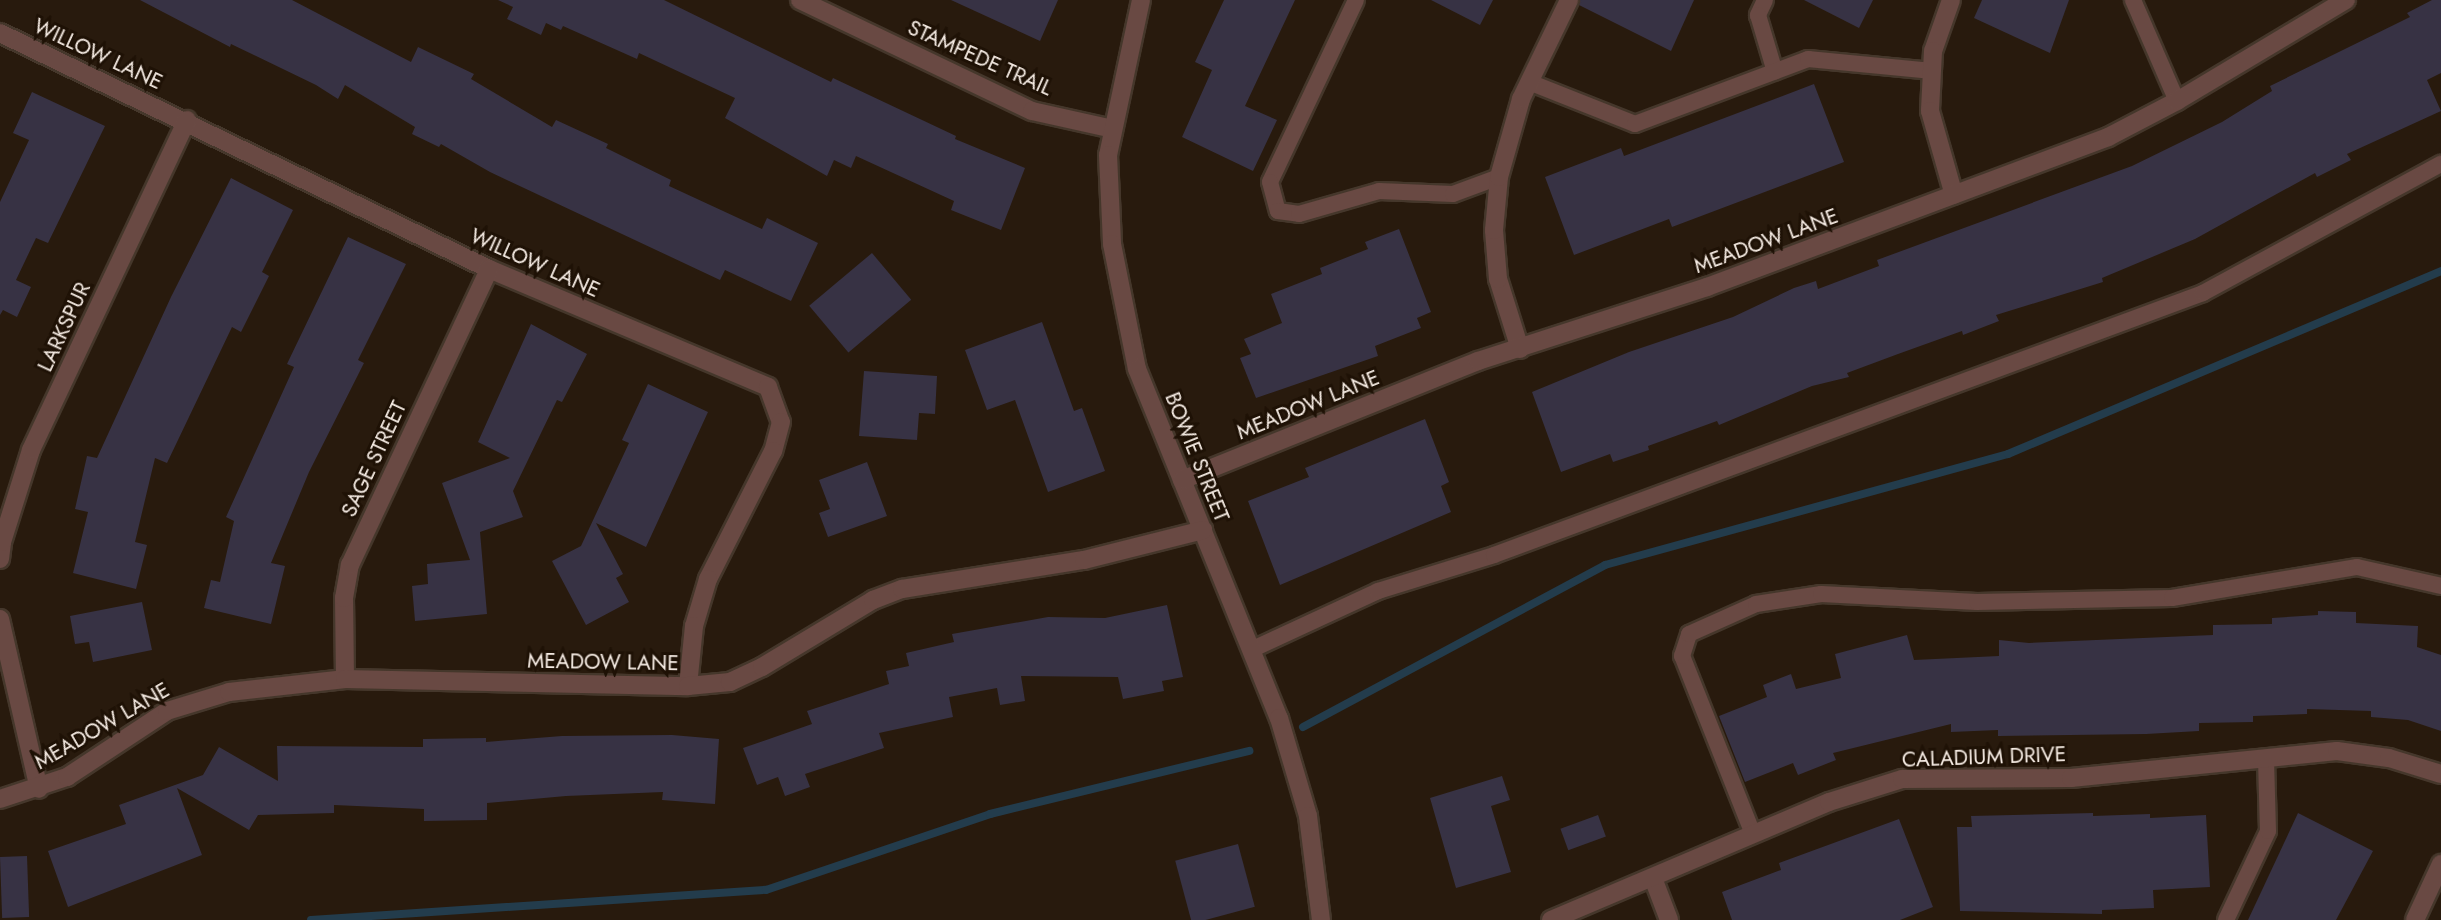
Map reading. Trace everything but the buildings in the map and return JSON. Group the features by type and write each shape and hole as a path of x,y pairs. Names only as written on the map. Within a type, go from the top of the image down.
{"street":[{"name":"STAMPEDE TRAIL","path":"800,0 1032,111 1113,129"},
{"name":"BOWIE STREET","path":"1141,0 1108,155 1112,243 1137,369 1279,718 1308,816 1321,920"},
{"path":"1520,349 1498,279 1494,230 1499,177 1529,82 1569,0"},
{"path":"1951,0 1933,51 1930,111 1954,195"},
{"name":"MEADOW LANE","path":"1182,480 1478,361 1707,287 2108,137 2177,102 2346,0"},
{"name":"WILLOW LANE","path":"0,33 187,120 489,269 768,387 776,399 782,422 773,451 708,579 694,626 688,686"},
{"name":"LARKSPUR","path":"0,559 2,542 31,450 187,120"},
{"name":"SAGE STREET","path":"345,679 344,597 350,565 489,269"},
{"name":"MEADOW LANE","path":"0,799 39,789 67,777 167,711 188,702 259,687 345,679 688,686 730,682 762,667 873,600 902,589 1084,560 1203,530"},
{"path":"0,619 39,789"},
{"name":"CALADIUM DRIVE","path":"1551,920 1829,802 1902,779 2071,778 2202,768 2266,758 2337,751 2389,758 2441,774"},
{"path":"2415,920 2441,864"},
{"path":"1653,878 1669,920"}],"lane":[{"path":"1356,0 1270,182 1278,211 1299,214 1379,191 1453,194 1499,177"},
{"path":"1765,0 1758,15 1775,72"},
{"path":"2133,0 2177,102"},
{"path":"1529,82 1635,124 1808,59 1932,71"},
{"path":"1251,650 1378,591 1494,555 2203,293 2441,164"},
{"path":"1753,834 1682,656 1689,634 1756,604 1821,594 1977,602 2172,598 2357,567 2441,586"},
{"path":"2226,920 2268,831 2266,758"}],"waterway":[{"path":"1303,727 1605,565 2008,454 2441,271"},
{"path":"311,920 766,890 990,814 1249,751"}]}
